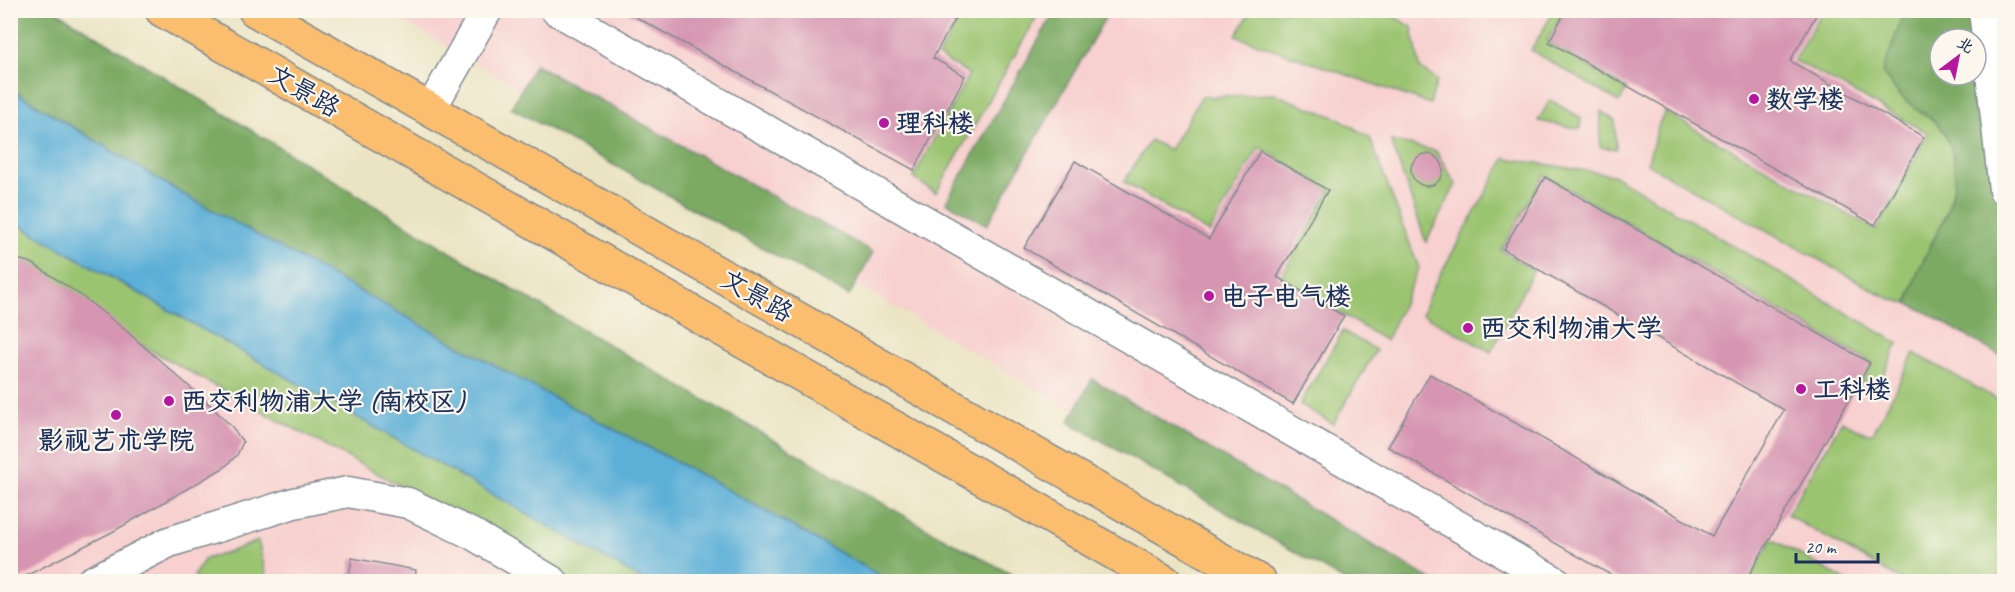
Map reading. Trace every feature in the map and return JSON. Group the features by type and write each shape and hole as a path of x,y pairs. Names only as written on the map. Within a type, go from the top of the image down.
{"main road":[{"name":"文景路","path":"162,10 1165,582"},
{"name":"文景路","path":"255,10 1260,582"}],"lane":[{"path":"430,110 487,10"},
{"path":"556,10 1556,582"},
{"path":"1984,10 2004,190"},
{"path":"91,582 169,542 294,503 348,492 408,503 474,535 553,582"}],"shaded area":[{"name":"西交利物浦大学","path":"386,11 2004,11 2004,581 1366,581"},
{"name":"西交利物浦大学 (南校区)","path":"11,220 645,581 11,581"}],"green space":[{"path":"10,11 56,11 490,276 922,526 1024,581 890,581 703,476 541,391 181,193 11,89"},
{"path":"963,11 1040,11 936,193 913,178 969,74 938,56"},
{"path":"1055,11 1109,11 987,225 946,202"},
{"path":"1251,11 1385,11 1412,27 1420,68 1437,80 1430,104 1236,36"},
{"path":"1554,11 1564,11 1547,42 1627,89 1619,102 1531,50"},
{"path":"1822,11 1905,11 1883,73 1900,95 1941,128 1953,154 1955,173 1948,208 1916,277 1908,304 1888,298 1647,164 1665,112 1876,230 1928,133 1794,60"},
{"path":"1905,11 2004,11 2004,358 1908,304 1916,277 1948,208 1955,173 1953,154 1941,128 1895,89 1882,73"},
{"path":"535,64 873,252 849,296 511,108"},
{"path":"1274,94 1340,119 1370,138 1419,268 1386,341 1281,277 1330,190 1259,147 1209,233 1124,182 1150,140 1170,150 1201,97"},
{"path":"1550,100 1581,118 1580,129 1538,121"},
{"path":"1601,111 1615,121 1616,149 1600,147"},
{"path":"1391,141 1436,151 1456,184 1426,242"},
{"path":"1505,158 1613,175 1898,343 1876,391 1861,383 1872,363 1544,175 1501,250 1534,270 1491,352 1422,314 1430,293"},
{"path":"10,220 645,581 573,581 11,272"},
{"path":"1343,331 1376,350 1333,424 1300,404"},
{"path":"1914,353 2004,403 2004,562 2000,576 1994,581 1903,581 1787,515 1842,421 1865,433 1873,433"},
{"path":"1092,379 1433,581 1345,581 1069,422"},
{"path":"1772,539 1847,581 1748,581"},
{"path":"258,541 268,581 197,581 194,575 205,559"}],"water":[{"path":"10,89 181,193 541,391 703,476 890,581 645,581 11,220"}],"building":[{"name":"理科楼","path":"623,10 960,10 933,58 965,76 914,170"},
{"name":"数学楼","path":"1566,10 1819,10 1790,61 1924,137 1875,225 1549,42"},
{"name":"电子电气楼","path":"1260,151 1328,190 1277,277 1344,316 1293,404 1024,248 1075,161 1209,239"},
{"path":"1427,154 1438,159 1443,170 1438,181 1427,186 1416,181 1411,170 1416,159"},
{"name":"工科楼","path":"1545,177 1870,363 1745,582 1623,582 1388,447 1430,374 1712,536 1784,410 1503,249"},
{"name":"影视艺术学院","path":"10,257 32,263 79,294 123,328 209,404 232,427 243,442 237,455 225,467 114,531 14,582 10,582"},
{"path":"352,558 416,570 415,582 348,582"}],"place":[{"name":"数学楼","path":"1754,99"},
{"name":"理科楼","path":"884,123"},
{"name":"电子电气楼","path":"1209,296"},
{"name":"西交利物浦大学","path":"1468,328"},
{"name":"工科楼","path":"1801,389"},
{"name":"西交利物浦大学 (南校区)","path":"169,401"},
{"name":"影视艺术学院","path":"116,415"}]}
